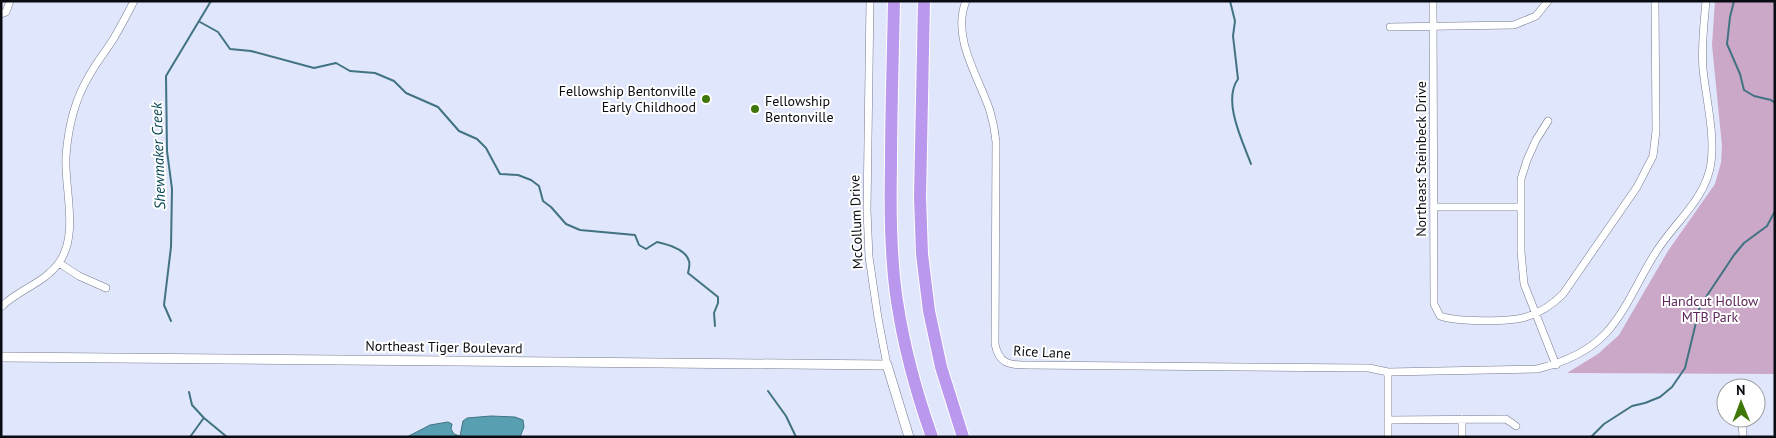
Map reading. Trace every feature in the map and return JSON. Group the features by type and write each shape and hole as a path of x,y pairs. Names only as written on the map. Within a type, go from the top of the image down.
{"highway":[{"path":"894,1 891,182 893,254 897,299 906,353 932,437"},
{"path":"924,1 920,196 922,254 929,311 941,367 963,437"}],"street":[{"path":"1,14 6,12 10,1"},
{"path":"2,305 48,275 59,263 67,244 70,226 66,156 72,117 88,77 114,38 134,1"},
{"name":"McCollum Drive","path":"870,1 867,210 869,257 887,365 909,437"},
{"name":"Rice Lane","path":"966,1 961,22 963,37 995,128 995,344 997,354 1004,362 1027,366 1369,368 1388,372"},
{"name":"Northeast Steinbeck Drive","path":"1433,1 1434,304 1440,316 1451,320 1517,319 1536,313"},
{"path":"1390,27 1514,25 1536,16 1548,1"},
{"path":"1536,313 1552,305 1563,294 1637,187 1653,156 1656,131 1655,1"},
{"path":"1388,437 1388,372 1537,369 1556,365 1592,345 1606,333 1620,314 1656,250 1708,181 1712,162 1711,135 1703,67 1706,1"},
{"path":"1548,121 1536,140 1521,179 1521,252 1524,284 1556,365"},
{"path":"1435,207 1521,207"},
{"path":"59,263 79,276 106,288"},
{"name":"Northeast Tiger Boulevard","path":"1,357 887,365"},
{"path":"1462,419 1462,437"},
{"path":"1388,420 1506,419 1516,426"}],"green space":[{"name":"Handcut Hollow MTB Park","path":"1715,1 1775,1 1775,374 1567,373 1598,354 1619,335 1668,251 1715,184 1721,163 1722,146 1712,45"}],"water":[{"path":"515,417 523,420 524,427 520,437 407,437 430,425 448,422 452,424 451,429 454,434 460,436 463,421 467,418"}],"waterway":[{"name":"Shewmaker Creek","path":"171,321 164,305 171,247 172,189 167,151 166,76 211,1"},
{"path":"1230,1 1235,21 1233,36 1238,79 1232,98 1233,110 1239,133 1251,164"},
{"path":"1734,1 1727,44 1740,74 1744,90 1754,96 1771,100 1775,103"},
{"path":"200,22 218,32 230,49 251,51 314,68 336,63 350,71 375,73 394,81 406,93 438,107 459,131 477,139 486,148 500,174 518,175 531,180 539,186 543,201 566,224 580,230 635,235 639,245 646,249 657,242 684,253 689,262 688,273 718,297 714,313 715,326"},
{"path":"1591,437 1604,424 1632,406 1660,397 1672,387 1685,368 1700,306 1734,255 1744,243 1767,226 1775,211"},
{"path":"768,391 786,416 796,437"},
{"name":"Shewmaker Creek","path":"189,392 192,405 227,437"},
{"path":"190,437 203,419"}],"place":[{"name":"Fellowship Bentonville Early Childhood","path":"706,99"},
{"name":"Fellowship Bentonville","path":"755,109"}]}
